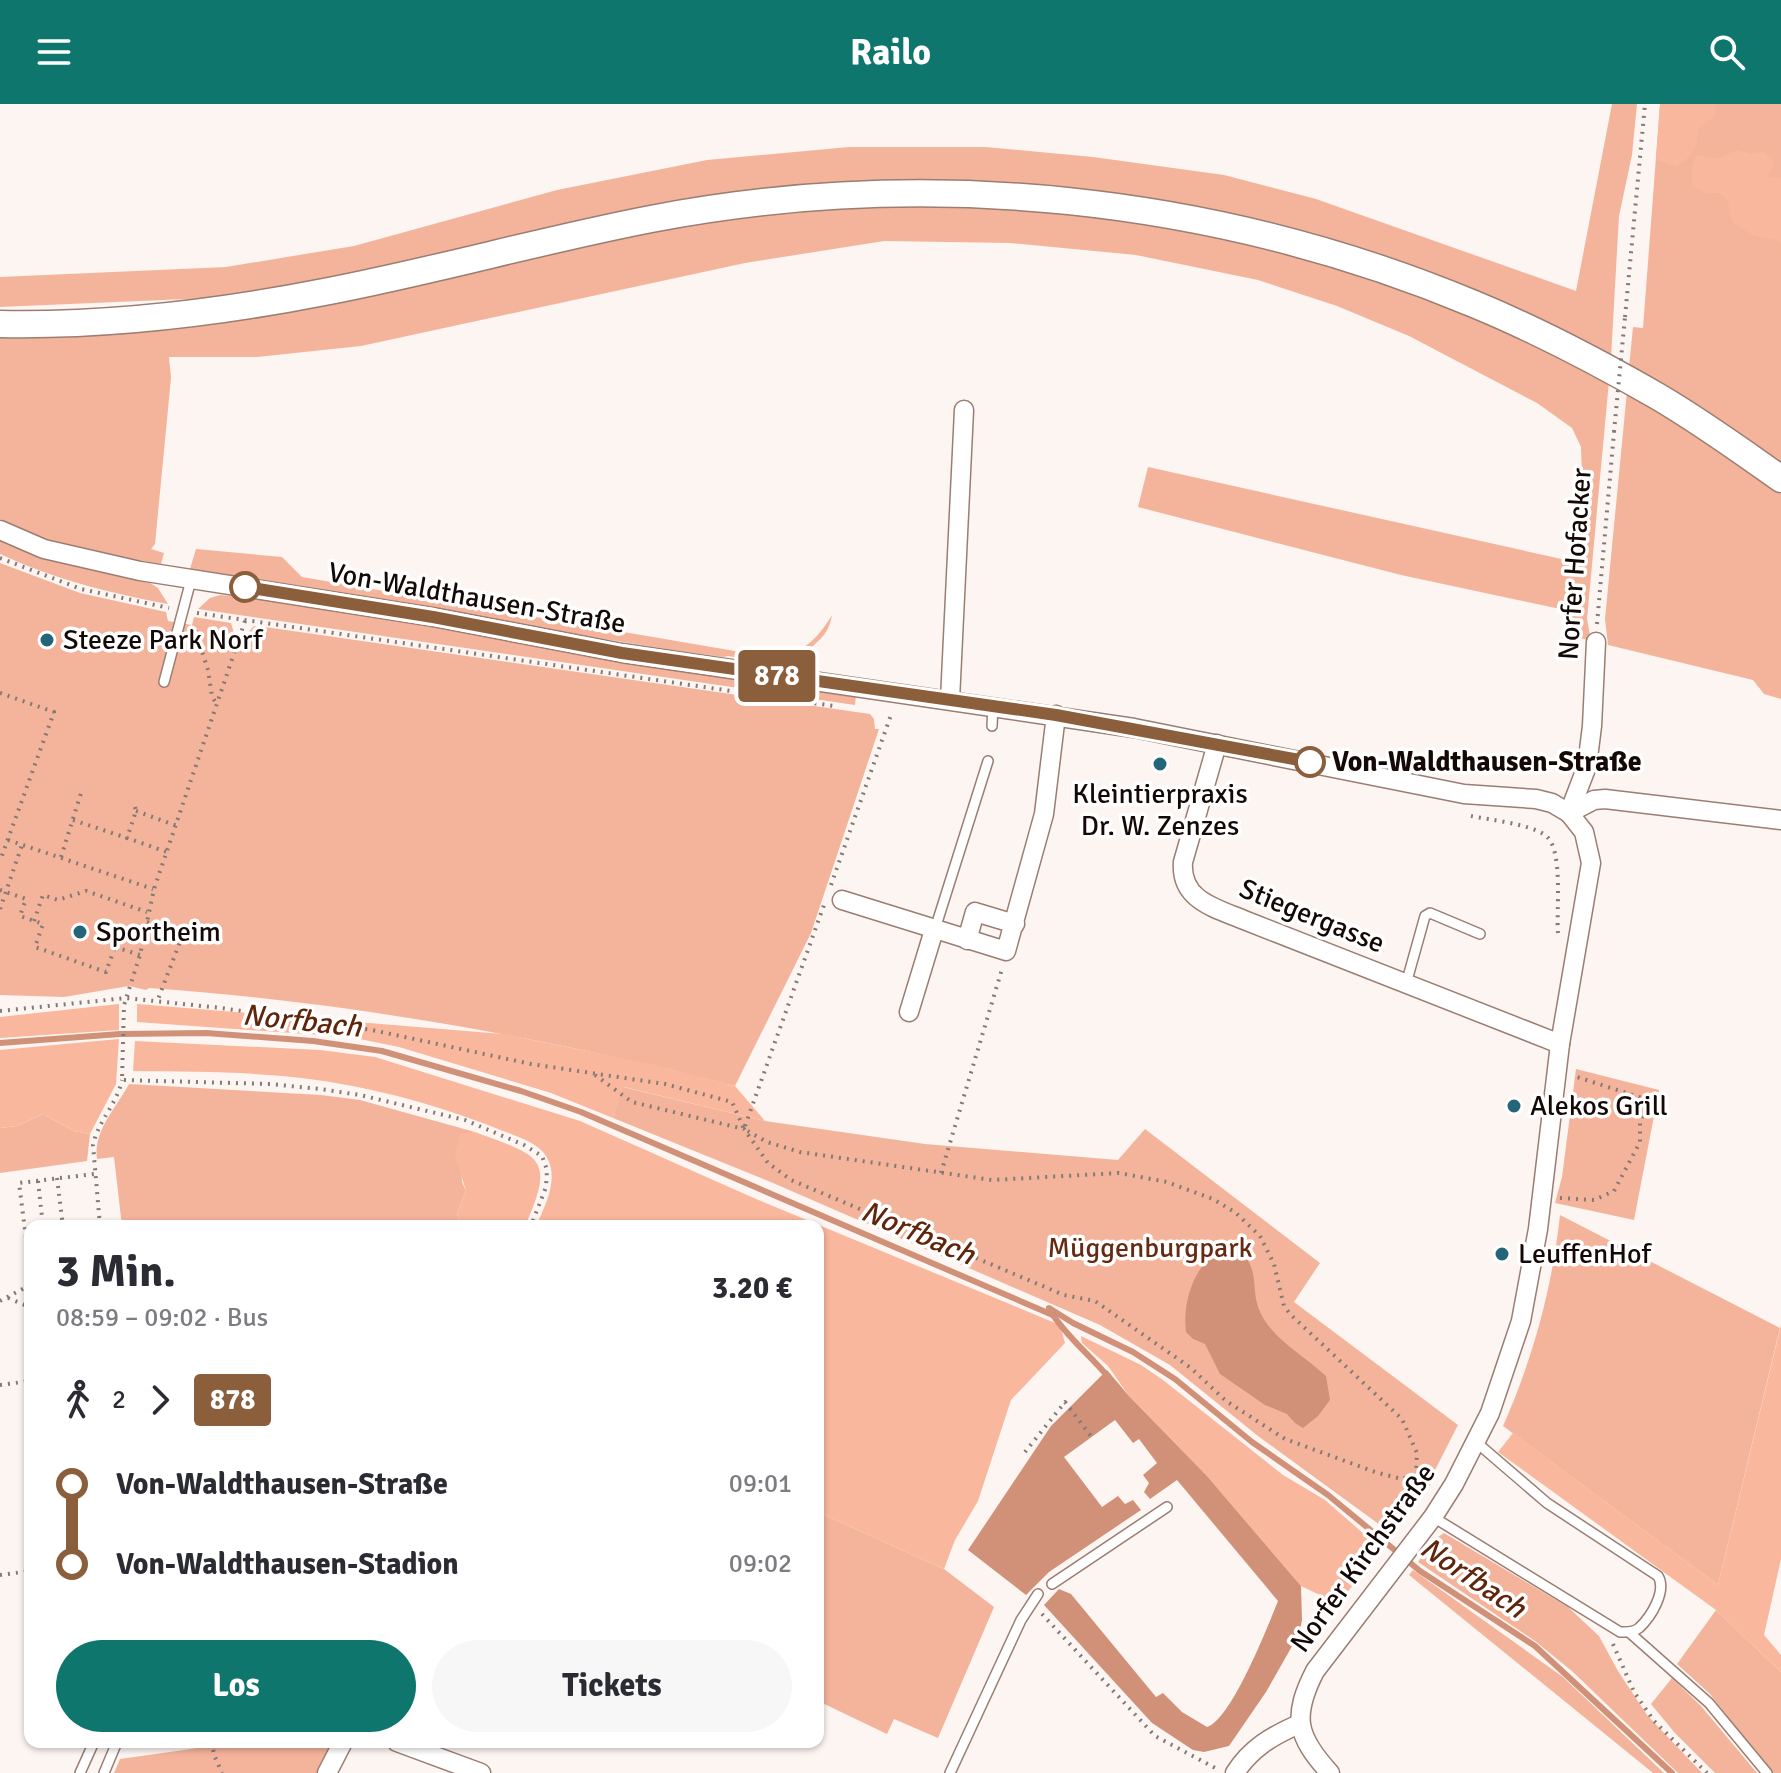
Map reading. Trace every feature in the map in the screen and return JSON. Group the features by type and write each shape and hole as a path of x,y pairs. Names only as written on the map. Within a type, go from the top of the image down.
{"main road":[{"path":"0,324 115,322 250,305 328,292 589,231 751,203 889,193 1041,197 1133,208 1223,224 1304,244 1428,285 1526,327 1661,398 1781,479"}],"street":[{"path":"950,700 964,410"},
{"name":"Von-Waldthausen-Straße","path":"0,530 22,542 71,557 191,580 419,614 622,653 1056,715 1464,794 1536,799 1552,803 1569,813"},
{"name":"Norfer Hofacker","path":"1569,813 1587,766 1596,642"},
{"path":"842,900 1006,951 1044,814 1056,715"},
{"name":"Stiegergasse","path":"1217,744 1183,862 1184,881 1194,896 1211,906 1560,1044"},
{"path":"1569,813 1594,800 1605,799 1781,820"},
{"name":"Norfer Kirchstraße","path":"1299,1724 1304,1695 1315,1671 1433,1517 1476,1442 1504,1376 1521,1321 1530,1283 1560,1044 1591,863 1584,832 1569,813"},
{"path":"967,940 975,912 1015,924"},
{"path":"909,1012 934,930"},
{"path":"1235,1773 1262,1743 1299,1724 1313,1754 1330,1773"},
{"path":"327,1773 340,1748"},
{"path":"413,1748 481,1773"}],"lane":[{"path":"164,682 191,580"},
{"path":"992,726 993,706"},
{"path":"934,930 988,761"},
{"path":"1406,984 1425,916 1430,913 1480,934"},
{"path":"1433,1517 1620,1632 1630,1633 1639,1628 1663,1593 1658,1576 1547,1503 1476,1442"},
{"path":"1052,1584 1167,1507"},
{"path":"950,1773 1035,1598"},
{"path":"1630,1633 1709,1703 1767,1773"},
{"path":"80,1773 91,1748"},
{"path":"104,1773 114,1748"}],"path":[{"name":"Norfer Hofacker","path":"1596,642 1645,104"},
{"path":"0,558 81,589 131,602 837,706"},
{"path":"228,618 231,610"},
{"path":"183,611 202,648 217,706"},
{"path":"99,1220 93,1145 96,1133 120,1090 124,1005 140,955 154,889 245,621"},
{"path":"0,693 54,712 0,861"},
{"path":"744,1129 892,710 879,710"},
{"path":"61,857 82,790"},
{"path":"127,838 135,809 177,826"},
{"path":"1471,816 1533,830 1548,837 1557,854 1559,941 1575,957"},
{"path":"73,820 167,852"},
{"path":"8,840 154,889"},
{"path":"0,909 3,891 22,845"},
{"path":"3,891 26,899 20,916 43,924 35,947 106,972 114,947 140,955"},
{"path":"34,921 43,895 58,900 86,891 148,913"},
{"path":"146,922 183,934 157,1002"},
{"path":"941,1173 1006,951"},
{"path":"0,1011 126,998 372,1030 531,1064 665,1084 732,1102 744,1129 768,1163 791,1180 1064,1295 1095,1301 1191,1368 1226,1401 1285,1439 1375,1472 1402,1479 1416,1474"},
{"path":"592,1073 632,1102 744,1129 767,1142 800,1152 992,1180 1119,1173 1183,1187 1227,1207 1268,1247 1284,1306 1291,1315 1402,1419 1417,1453 1416,1474"},
{"path":"122,1080 270,1084 320,1089 360,1095 465,1120 542,1156 547,1170 546,1187 533,1220"},
{"path":"1542,1195 1575,1200 1600,1199 1614,1191 1628,1169 1641,1138 1640,1121 1647,1107 1646,1102 1594,1082"},
{"path":"24,1220 19,1183 94,1174"},
{"path":"57,1178 62,1220"},
{"path":"38,1181 42,1220"},
{"path":"0,1301 24,1289"},
{"path":"8,1298 24,1305"},
{"path":"0,1385 24,1382"},
{"path":"1025,1452 1065,1402 1094,1440"},
{"path":"1416,1474 1445,1497"},
{"path":"0,1575 24,1572"},
{"path":"1035,1598 1155,1736 1225,1773"},
{"path":"1604,1623 1634,1692 1654,1721 1707,1773"},
{"path":"213,1748 222,1773"}],"green space":[{"path":"1612,104 1637,104 1632,155 1619,216 1611,358 1413,268 938,182 302,286 210,298 0,307 0,277 226,267 354,246 557,190 707,160 849,147 985,147 1093,157 1224,175 1316,199 1576,291"},
{"path":"1660,104 1781,104 1781,467 1629,368 1633,327 1643,328"},
{"path":"997,205 1167,224 1362,272 1514,332 1609,381 1587,619 1591,641 1570,635 1565,610 1401,575 1138,507 1148,467 1575,562 1583,505 1581,447 1572,428 1537,403 1409,336 1337,306 1258,280 1136,255 1010,243 884,241 745,263 361,346 257,357 169,357 171,378 155,544 151,549 164,553 161,564 58,543 0,519 0,338 79,337 178,329 248,317 649,230 803,208"},
{"path":"1627,391 1725,453 1781,494 1781,699 1764,694 1753,680 1608,645 1605,619"},
{"path":"0,539 70,565 150,583 158,588 168,604 103,590 41,571 0,554"},
{"path":"196,549 282,557 302,577 781,659 811,642 832,615 826,633 799,660 789,666 774,667 728,656 190,569"},
{"path":"0,563 80,593 166,612 168,621 192,625 194,617 231,623 234,633 246,635 254,626 265,627 870,714 875,729 879,729 811,933 735,1086 518,1037 297,1002 129,986 64,997 0,995"},
{"path":"220,595 402,620 574,654 856,696 855,705 198,609 210,598"},
{"path":"1576,1069 1659,1090 1634,1220 1555,1203 1562,1177"},
{"path":"129,1084 360,1100 475,1132 460,1136 462,1182 466,1191 457,1213 459,1220 121,1220 114,1157 97,1159 98,1139"},
{"name":"Müggenburgpark","path":"623,1087 765,1121 925,1144 1118,1160 1145,1129 1320,1263 1294,1302 1458,1425 1431,1478 1391,1533 1258,1436 1170,1365 1100,1325 773,1183 613,1118"},
{"path":"43,1114 74,1131 90,1134 87,1161 0,1173 0,1128 17,1126"},
{"path":"1560,1215 1780,1328 1718,1585 1503,1426 1540,1323"},
{"path":"824,1515 944,1569 994,1607 938,1738 894,1719 887,1734 824,1704"},
{"path":"1444,1533 1568,1607 1599,1636 1647,1715 1702,1773 1678,1773 1573,1672 1535,1641 1418,1562 1435,1539"},
{"path":"1413,1570 1563,1677 1664,1773 1653,1773 1409,1575"},
{"path":"1716,1610 1781,1672 1781,1773 1771,1773 1710,1694 1677,1664"},
{"path":"1672,1678 1701,1706 1757,1773 1715,1773 1674,1732 1651,1704"},
{"path":"198,1748 331,1748 319,1773 114,1773 120,1759"}],"shaded area":[{"path":"1660,104 1715,104 1716,115 1698,129 1693,151 1676,166 1656,160"},
{"path":"1738,150 1751,154 1764,152 1776,162 1768,177 1781,178 1781,244 1777,240 1754,236 1732,222 1728,201 1720,193 1708,193 1692,187 1692,167 1696,155 1715,159"},
{"path":"119,1004 119,1030 0,1038 0,1017"},
{"path":"137,1004 503,1034 656,1065 735,1086 765,1121 624,1087 613,1118 551,1093 399,1047 350,1037 137,1022"},
{"path":"119,1039 116,1084 90,1134 74,1131 43,1114 17,1126 0,1128 0,1050"},
{"path":"135,1041 320,1050 375,1057 580,1121 807,1220 539,1220 550,1192 552,1173 546,1156 522,1138 466,1117 410,1100 326,1081 217,1072 133,1071"},
{"path":"475,1132 514,1147 536,1161 540,1185 528,1220 459,1220 457,1213 466,1191 455,1155 460,1135"},
{"path":"824,1227 1060,1325 1065,1343 1011,1400 978,1501 955,1540 944,1569 824,1515"},
{"path":"1223,1249 1239,1249 1246,1257 1253,1273 1258,1305 1267,1323 1282,1340 1326,1376 1330,1400 1318,1416 1303,1428 1287,1414 1265,1405 1220,1374 1205,1344 1186,1332 1186,1308 1192,1284 1205,1263"},
{"path":"1781,1325 1781,1559 1764,1635 1781,1655 1781,1672 1716,1610 1498,1452 1513,1433 1718,1585"},
{"path":"1081,1336 1141,1365 1163,1380 1283,1475 1325,1500 1380,1548 1339,1604 1301,1586 1207,1476 1129,1396 1108,1366 1082,1343"},
{"path":"1107,1370 1207,1476 1301,1586 1302,1620 1299,1634 1266,1692 1229,1746 1204,1752 1193,1750 1152,1723 1044,1605 1059,1589 1071,1594 1156,1697 1163,1693 1182,1712 1207,1727 1217,1721 1237,1691 1278,1601 1177,1480 1150,1499 1144,1492 1149,1483 1143,1475 1157,1463 1139,1439 1133,1443 1115,1420 1064,1457 1102,1507 1118,1496 1125,1504 1133,1500 1141,1510 1049,1572 1026,1595 968,1550 1051,1426"}],"waterway":[{"name":"Norfbach","path":"0,1043 120,1034 206,1033 313,1041 382,1051 521,1091 581,1112 1055,1316 1049,1308 1133,1352 1175,1379 1252,1442 1328,1495 1420,1571 1535,1646 1672,1773"},
{"path":"1053,1315 1109,1378"}],"bus line":[{"name":"878","path":"245,587 433,617 622,653 1056,715 1310,762"}],"place":[{"name":"Steeze Park Norf","path":"47,640"},
{"name":"Von-Waldthausen-Straße","path":"1310,762"},
{"name":"Kleintierpraxis Dr. W. Zenzes","path":"1160,764"},
{"name":"Sportheim","path":"80,932"},
{"name":"Alekos Grill","path":"1514,1106"},
{"name":"LeuffenHof","path":"1502,1254"}]}
